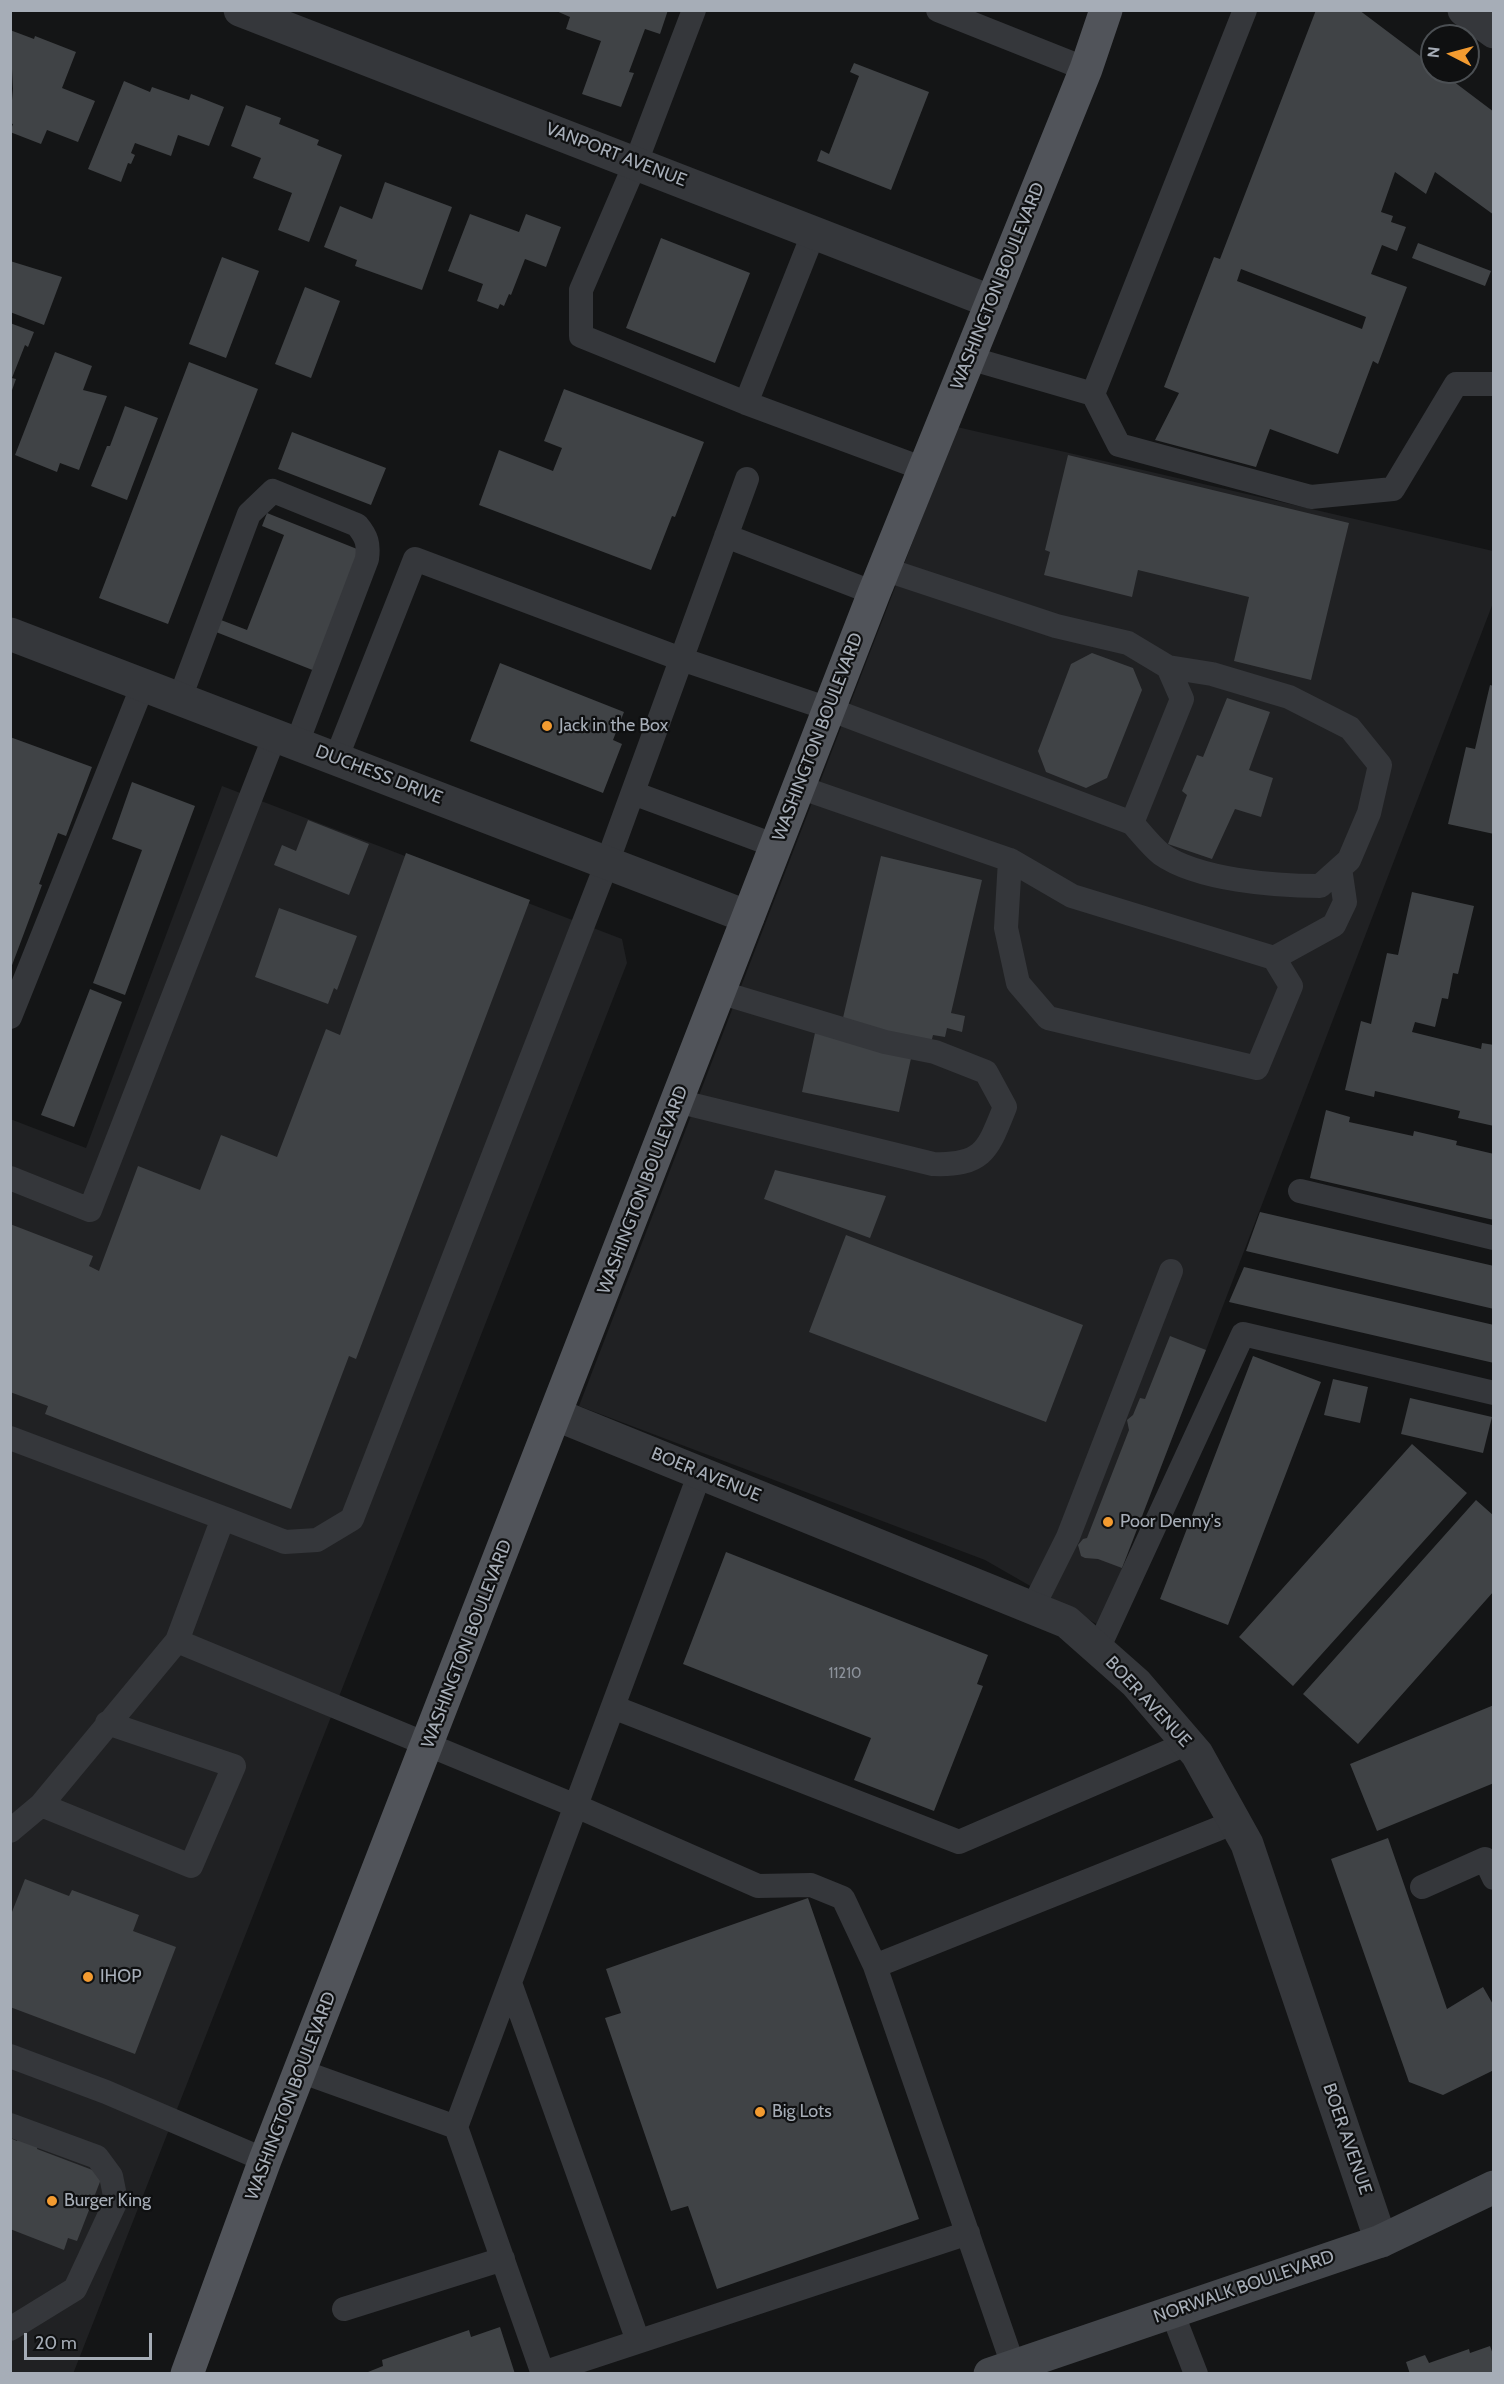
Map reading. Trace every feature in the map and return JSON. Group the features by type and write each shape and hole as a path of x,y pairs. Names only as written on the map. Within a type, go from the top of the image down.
{"main road":[{"name":"WASHINGTON BOULEVARD","path":"189,2372 265,2160 557,1415 879,581 1086,69 1106,10"},
{"name":"NORWALK BOULEVARD","path":"1002,2369 1381,2241 1494,2187"}],"street":[{"name":"VANPORT AVENUE","path":"240,10 992,302"},
{"path":"1464,10 1494,32"},
{"name":"DUCHESS DRIVE","path":"10,634 748,917"},
{"name":"BOER AVENUE","path":"557,1415 1067,1622 1136,1683 1197,1754 1247,1844 1381,2241"}],"lane":[{"path":"694,10 636,162 581,290 581,336 746,403 924,469"},
{"path":"938,10 1086,69"},
{"path":"1093,394 1245,10"},
{"path":"746,403 814,232"},
{"path":"969,358 1093,394 1119,445 1311,497 1393,489 1456,384 1494,384"},
{"path":"10,1438 285,1542 317,1540 352,1519 608,863 747,479"},
{"path":"10,1178 90,1210 286,739 367,559 369,545 366,536 357,525 273,491 249,514 180,698"},
{"path":"336,759 416,559 681,659 829,709 1132,824 1160,853 1185,867 1274,886 1320,886 1349,860 1369,813 1380,765 1350,728 1289,697 1212,674 1168,667 1128,643 879,581 726,536"},
{"path":"1132,824 1182,699 1168,667"},
{"path":"10,1017 143,685"},
{"path":"799,787 1010,860 1072,897 1274,958 1291,986 1257,1068 1048,1018 1018,983 1006,928 1010,860"},
{"path":"633,793 776,846"},
{"path":"1274,958 1334,925 1345,902 1340,868"},
{"path":"677,1101 933,1164 960,1165 988,1148 1005,1107 986,1072 935,1052 885,1042 719,992"},
{"path":"1300,1191 1494,1238"},
{"path":"1033,1607 1068,1537 1171,1271"},
{"path":"1098,1649 1243,1334 1494,1393"},
{"path":"700,1473 456,2127 543,2373 968,2233"},
{"path":"10,1831 40,1805 177,1641 223,1518"},
{"path":"177,1641 576,1806 758,1886 812,1885 843,1898 875,1966 968,2233 1002,2369"},
{"path":"613,1707 959,1842 1188,1743"},
{"path":"40,1805 191,1866 234,1766 107,1724"},
{"path":"875,1966 1236,1822"},
{"path":"1422,1887 1485,1859 1494,1878"},
{"path":"510,1983 638,2342"},
{"path":"10,2056 106,2092 265,2160"},
{"path":"300,2071 456,2127"},
{"path":"10,2125 98,2157 111,2176 116,2201 75,2289 11,2326"},
{"path":"344,2309 503,2259"},
{"path":"1172,2312 1196,2373"}],"shaded area":[{"path":"957,427 1493,551 1493,603 1100,1626 985,1560 579,1406"},
{"path":"222,786 622,939 627,963 73,2374 11,2373 10,1119 86,1148"}],"building":[{"path":"554,10 668,10 660,34 645,29 629,72 634,73 621,107 582,94 601,41 566,29 570,17"},
{"path":"1316,10 1359,10 1420,56 1420,84 1457,84 1494,112 1494,215 1435,172 1426,194 1395,172 1381,212 1393,216 1391,222 1406,227 1397,251 1382,245 1371,274 1407,287 1378,364 1373,361 1338,454 1270,429 1256,467 1155,440 1179,393 1164,387 1214,257 1220,259","holes":["1241,269 1366,317 1362,329 1237,281"]},
{"path":"10,30 34,39 35,36 76,52 62,88 95,101 78,142 47,130 41,144 10,132 13,124 10,123 13,89"},
{"path":"854,63 929,92 891,190 817,161 821,150 829,154 859,76 850,72"},
{"path":"124,81 150,92 152,87 189,100 191,94 224,107 209,146 178,135 171,156 135,143 131,153 135,155 131,164 128,163 121,182 88,169"},
{"path":"246,105 281,118 279,124 319,140 317,145 342,155 309,242 278,230 292,193 253,178 261,158 231,146"},
{"path":"385,182 452,207 422,290 355,266 357,260 324,247 340,206 372,219"},
{"path":"470,214 519,232 526,214 561,227 546,267 525,259 511,295 509,294 504,306 500,304 498,309 477,301 483,284 448,271"},
{"path":"661,238 750,273 715,363 626,328"},
{"path":"1418,243 1491,271 1485,286 1412,258"},
{"path":"222,257 259,271 226,358 189,344"},
{"path":"10,261 62,277 44,325 10,312"},
{"path":"305,287 340,301 311,378 275,364"},
{"path":"10,323 34,332 28,347 25,345 12,378 16,379 11,393"},
{"path":"55,352 92,366 83,390 107,396 79,470 60,463 57,472 15,455"},
{"path":"189,362 258,389 168,624 99,598"},
{"path":"564,389 704,442 675,517 672,516 651,570 479,505 499,450 553,471 562,448 544,441"},
{"path":"125,406 158,418 127,500 91,486 107,446 110,446"},
{"path":"292,432 386,468 371,505 278,469"},
{"path":"1068,455 1349,523 1311,680 1234,661 1249,597 1138,570 1132,597 1044,575 1050,552 1045,550"},
{"path":"267,513 362,551 315,671 216,632 221,620 247,630 284,535 262,526"},
{"path":"1092,653 1133,668 1142,690 1107,778 1086,788 1046,772 1038,751 1071,664"},
{"name":"Jack in the Box","path":"500,663 624,712 613,740 622,744 603,793 470,741"},
{"path":"1490,685 1494,686 1494,834 1448,824 1466,747 1475,749"},
{"path":"1227,698 1270,712 1249,770 1273,778 1261,817 1235,809 1212,859 1168,844 1187,795 1182,791 1197,755 1203,757"},
{"path":"10,737 92,767 66,836 58,833 39,884 42,885 11,968"},
{"path":"132,782 195,806 125,995 93,983 142,850 112,839"},
{"path":"308,820 369,844 349,895 274,865 282,845 296,851"},
{"path":"406,853 530,900 356,1359 349,1356 291,1509 45,1414 48,1406 10,1392 10,1224 93,1256 89,1266 99,1271 138,1166 200,1190 221,1135 277,1157 326,1029 340,1035"},
{"path":"881,856 982,880 951,1013 965,1016 962,1032 947,1028 945,1037 933,1035 931,1043 842,1022"},
{"path":"1412,892 1474,906 1458,974 1453,973 1448,999 1442,998 1435,1027 1415,1022 1412,1032 1481,1049 1482,1043 1494,1045 1494,1126 1458,1118 1460,1111 1375,1091 1374,1097 1345,1090 1361,1021 1371,1024 1387,953 1398,955"},
{"path":"279,908 357,936 337,990 334,988 328,1004 255,977"},
{"path":"90,989 122,1002 74,1127 41,1115"},
{"path":"815,1033 912,1054 899,1112 802,1092"},
{"path":"1326,1110 1350,1117 1349,1122 1413,1136 1414,1131 1457,1141 1456,1145 1494,1154 1494,1220 1310,1178"},
{"path":"775,1170 886,1196 870,1238 764,1199"},
{"path":"1260,1212 1494,1266 1494,1309 1246,1251"},
{"path":"846,1235 1083,1325 1046,1422 809,1332"},
{"path":"1244,1267 1494,1325 1494,1363 1229,1302"},
{"path":"1170,1336 1206,1350 1122,1568 1098,1559 1085,1558 1081,1556 1078,1545 1087,1538 1129,1430 1127,1420 1133,1415 1140,1398 1145,1399"},
{"path":"1253,1356 1321,1382 1228,1625 1160,1599"},
{"path":"1333,1379 1368,1387 1360,1423 1324,1415"},
{"path":"1410,1398 1492,1417 1483,1453 1401,1434"},
{"path":"1412,1444 1467,1493 1293,1686 1239,1637"},
{"path":"1476,1500 1494,1516 1494,1591 1358,1744 1303,1694"},
{"path":"726,1552 988,1655 977,1684 983,1686 934,1811 854,1780 871,1738 683,1664"},
{"path":"1494,1705 1494,1783 1377,1831 1350,1764"},
{"path":"1388,1838 1447,2009 1483,1987 1494,2006 1494,2070 1443,2095 1409,2082 1331,1859"},
{"name":"IHOP","path":"25,1879 69,1896 72,1890 139,1915 133,1931 176,1947 135,2054 10,2007 10,1917"},
{"name":"Big Lots","path":"808,1898 919,2219 717,2289 688,2206 671,2211 605,2018 621,2013 606,1969"},
{"name":"Burger King","path":"10,2138 17,2141 18,2138 38,2146 37,2149 103,2174 77,2241 68,2238 64,2250 10,2229"},
{"path":"500,2327 515,2374 363,2374 383,2366 382,2360 469,2330 471,2337"},
{"path":"1490,2346 1494,2357 1494,2374 1410,2374 1406,2362 1425,2355 1429,2363 1469,2349 1470,2353"}],"place":[{"name":"Jack in the Box","path":"547,726"},
{"name":"Poor Denny's","path":"1108,1522"},
{"name":"IHOP","path":"88,1977"},
{"name":"Big Lots","path":"760,2112"},
{"name":"Burger King","path":"52,2201"}]}
